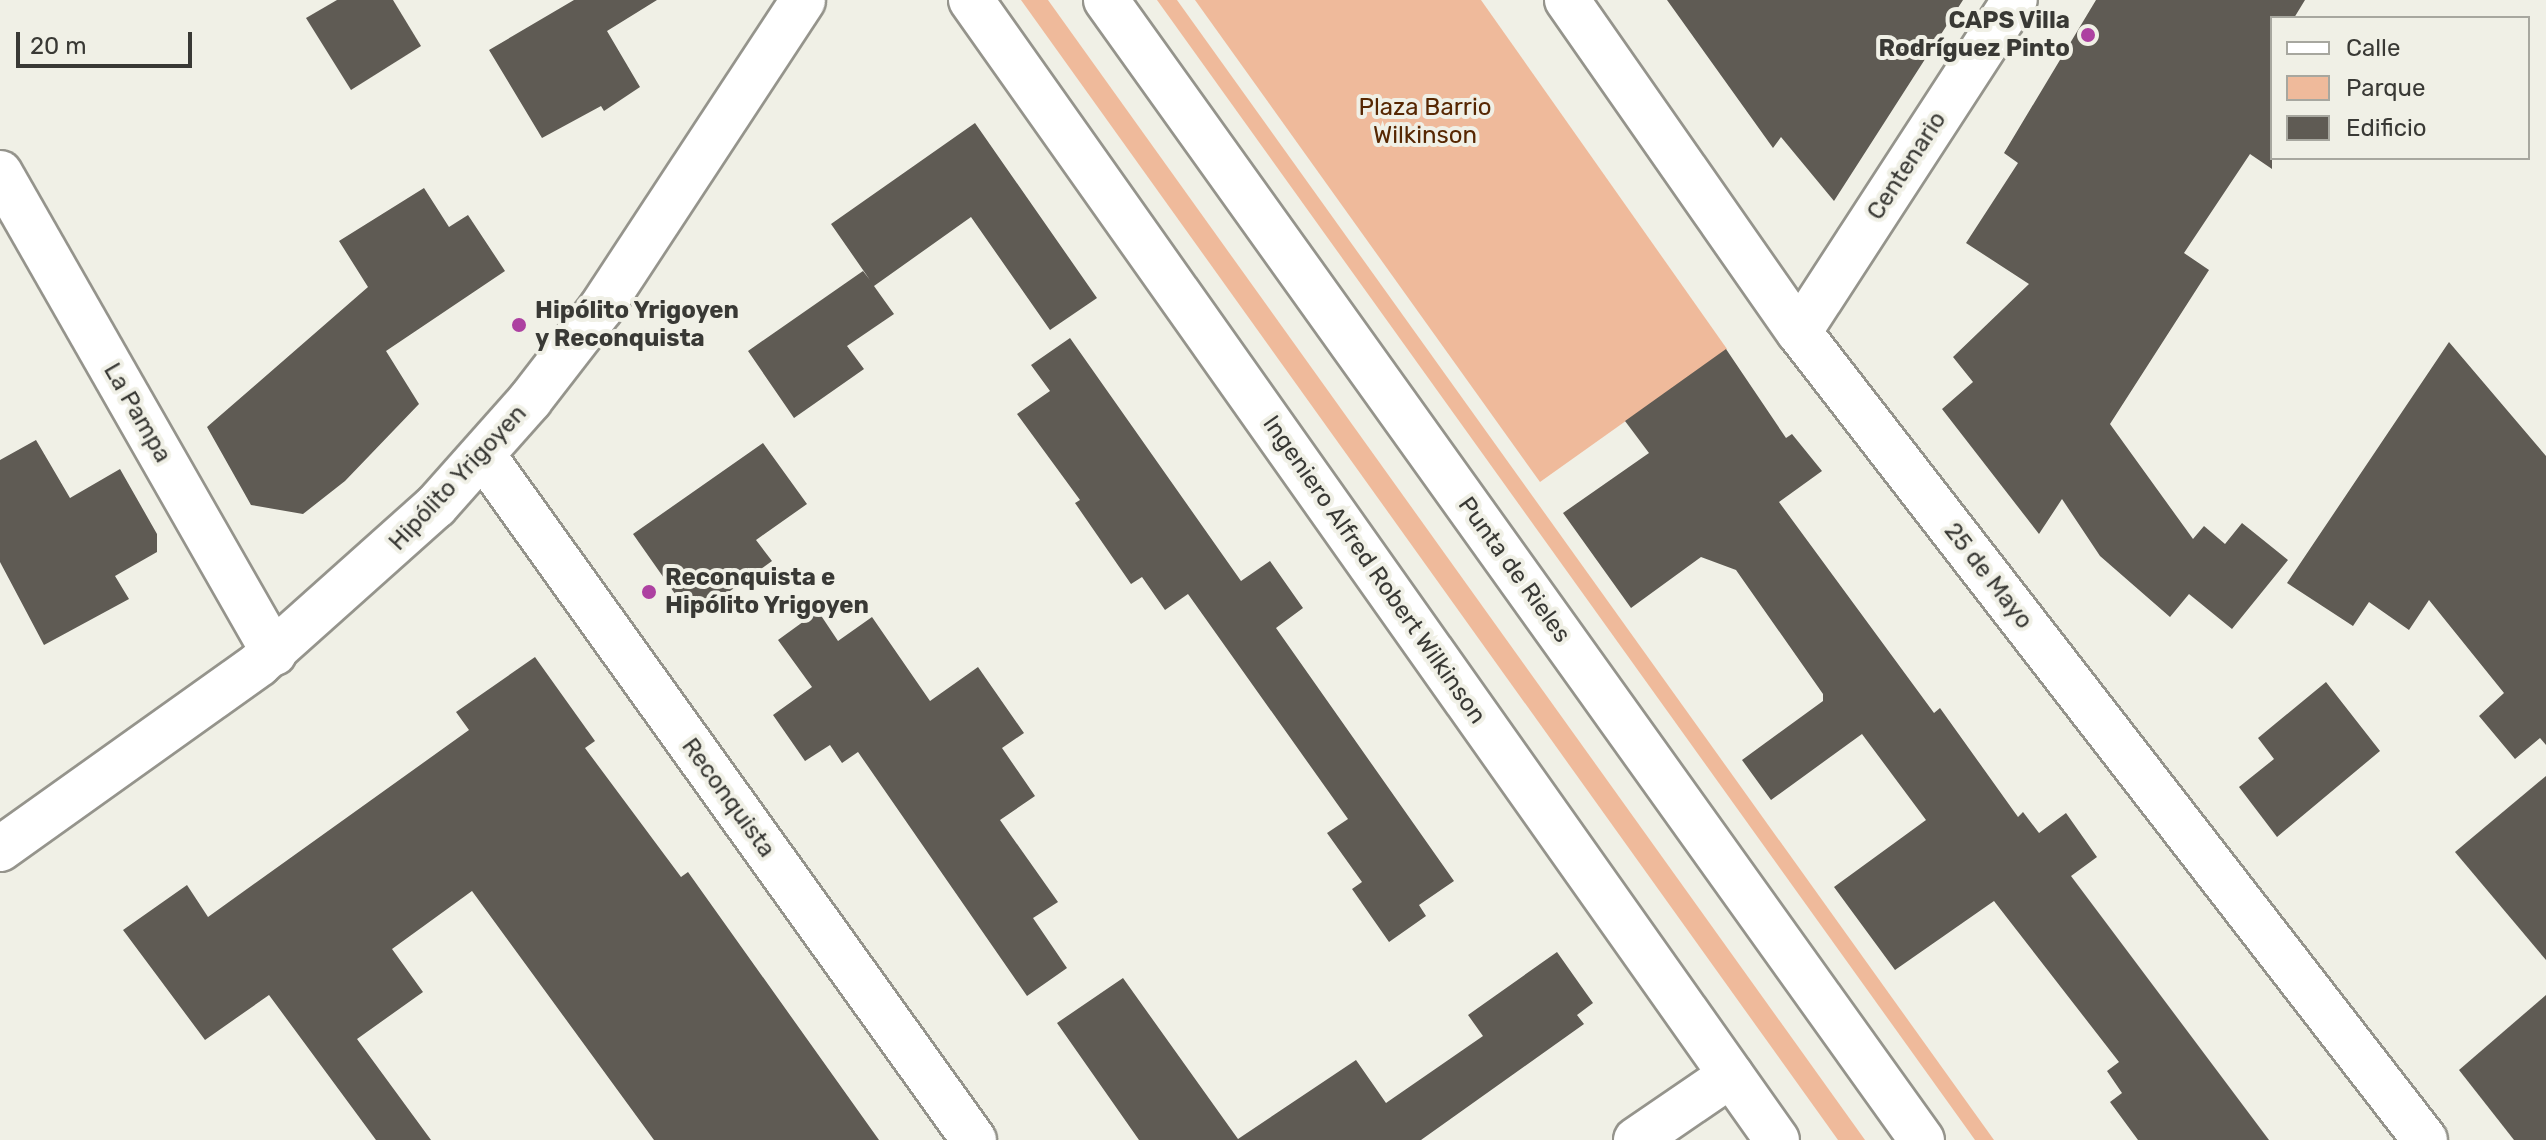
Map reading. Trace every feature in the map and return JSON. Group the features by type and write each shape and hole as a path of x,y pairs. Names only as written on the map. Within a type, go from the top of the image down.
{"street":[{"name":"Hipólito Yrigoyen","path":"0,849 274,653 402,540 483,455 601,308 803,0"},
{"name":"Ingeniero Alfred Robert Wilkinson","path":"971,0 1777,1140"},
{"name":"Punta de Rieles","path":"1106,0 1922,1140"},
{"name":"25 de Mayo","path":"1567,0 1799,332 2425,1140"},
{"name":"Centenario","path":"1799,332 2015,0"},
{"name":"La Pampa","path":"0,173 274,653"},
{"name":"Reconquista","path":"483,455 974,1140"},
{"path":"1636,1140 1731,1075"}],"green space":[{"path":"1021,0 1048,0 1865,1140 1838,1140"},
{"path":"1157,0 1177,0 1994,1140 1975,1140"},
{"name":"Plaza Barrio Wilkinson","path":"1195,0 1481,0 1727,349 1540,482"}],"building":[{"path":"337,0 393,0 421,46 351,90 306,18"},
{"path":"574,0 657,0 607,31 640,87 604,111 601,106 542,138 489,50"},
{"path":"1667,0 1963,0 1834,201 1781,137 1773,148"},
{"path":"2096,0 2305,0 2295,16 2270,16 2272,169 2250,154 2184,253 2209,270 2110,424 2193,539 2204,526 2225,544 2242,523 2288,560 2232,629 2189,594 2170,617 2100,556 2062,499 2039,534 1942,409 1973,382 1953,357 2029,284 1966,243 2018,163 2004,153"},
{"path":"975,123 1097,298 1050,330 971,217 874,286 894,314 847,346 864,369 794,418 748,351 863,271 870,280 831,224"},
{"path":"424,188 449,227 468,215 505,271 386,351 419,404 345,481 303,514 251,505 207,427 368,287 339,241"},
{"path":"1070,338 1241,581 1270,561 1303,608 1276,628 1454,881 1419,905 1426,916 1389,942 1352,889 1362,882 1327,833 1348,819 1188,594 1165,610 1142,577 1131,584 1075,503 1080,500 1017,414 1050,391 1031,365"},
{"path":"2449,342 2546,456 2546,745 2540,738 2515,759 2479,716 2504,693 2429,600 2409,630 2369,602 2353,626 2287,583"},
{"path":"1726,349 1786,438 1792,434 1822,471 1779,502 1934,713 1940,708 2018,817 2023,812 2039,833 2066,813 2097,857 2071,876 2269,1140 2138,1140 2110,1102 2122,1093 2107,1071 2119,1062 1994,901 1895,970 1834,887 1926,820 1862,734 1771,800 1742,760 1823,701 1823,694 1736,570 1701,557 1631,608 1563,513 1649,453 1625,421"},
{"path":"36,440 70,498 120,469 157,534 157,552 115,576 129,599 44,645 0,562 0,460"},
{"path":"763,443 807,504 756,540 772,561 692,618 633,534"},
{"path":"818,611 838,641 872,617 930,701 978,667 1024,733 1002,748 1035,796 1000,820 1058,902 1033,918 1067,968 1027,996 858,752 842,763 830,745 805,761 773,715 812,687 778,640"},
{"path":"535,657 595,741 585,748 681,877 688,872 879,1140 654,1140 472,891 392,949 423,992 357,1039 431,1140 376,1140 269,995 205,1040 123,930 187,885 208,917 469,730 456,712"},
{"path":"2326,682 2380,751 2277,837 2239,787 2274,759 2258,738"},
{"path":"2546,776 2546,960 2455,852"},
{"path":"1557,952 1593,1003 1577,1015 1584,1024 1421,1140 1139,1140 1057,1023 1123,978 1238,1139 1356,1060 1386,1103 1483,1036 1468,1015"},
{"path":"2546,995 2546,1140 2514,1140 2459,1070"}],"place":[{"name":"CAPS Villa Rodríguez Pinto","path":"2088,35"},
{"name":"Hipólito Yrigoyen y Reconquista","path":"519,325"},
{"name":"Reconquista e Hipólito Yrigoyen","path":"649,592"}]}
